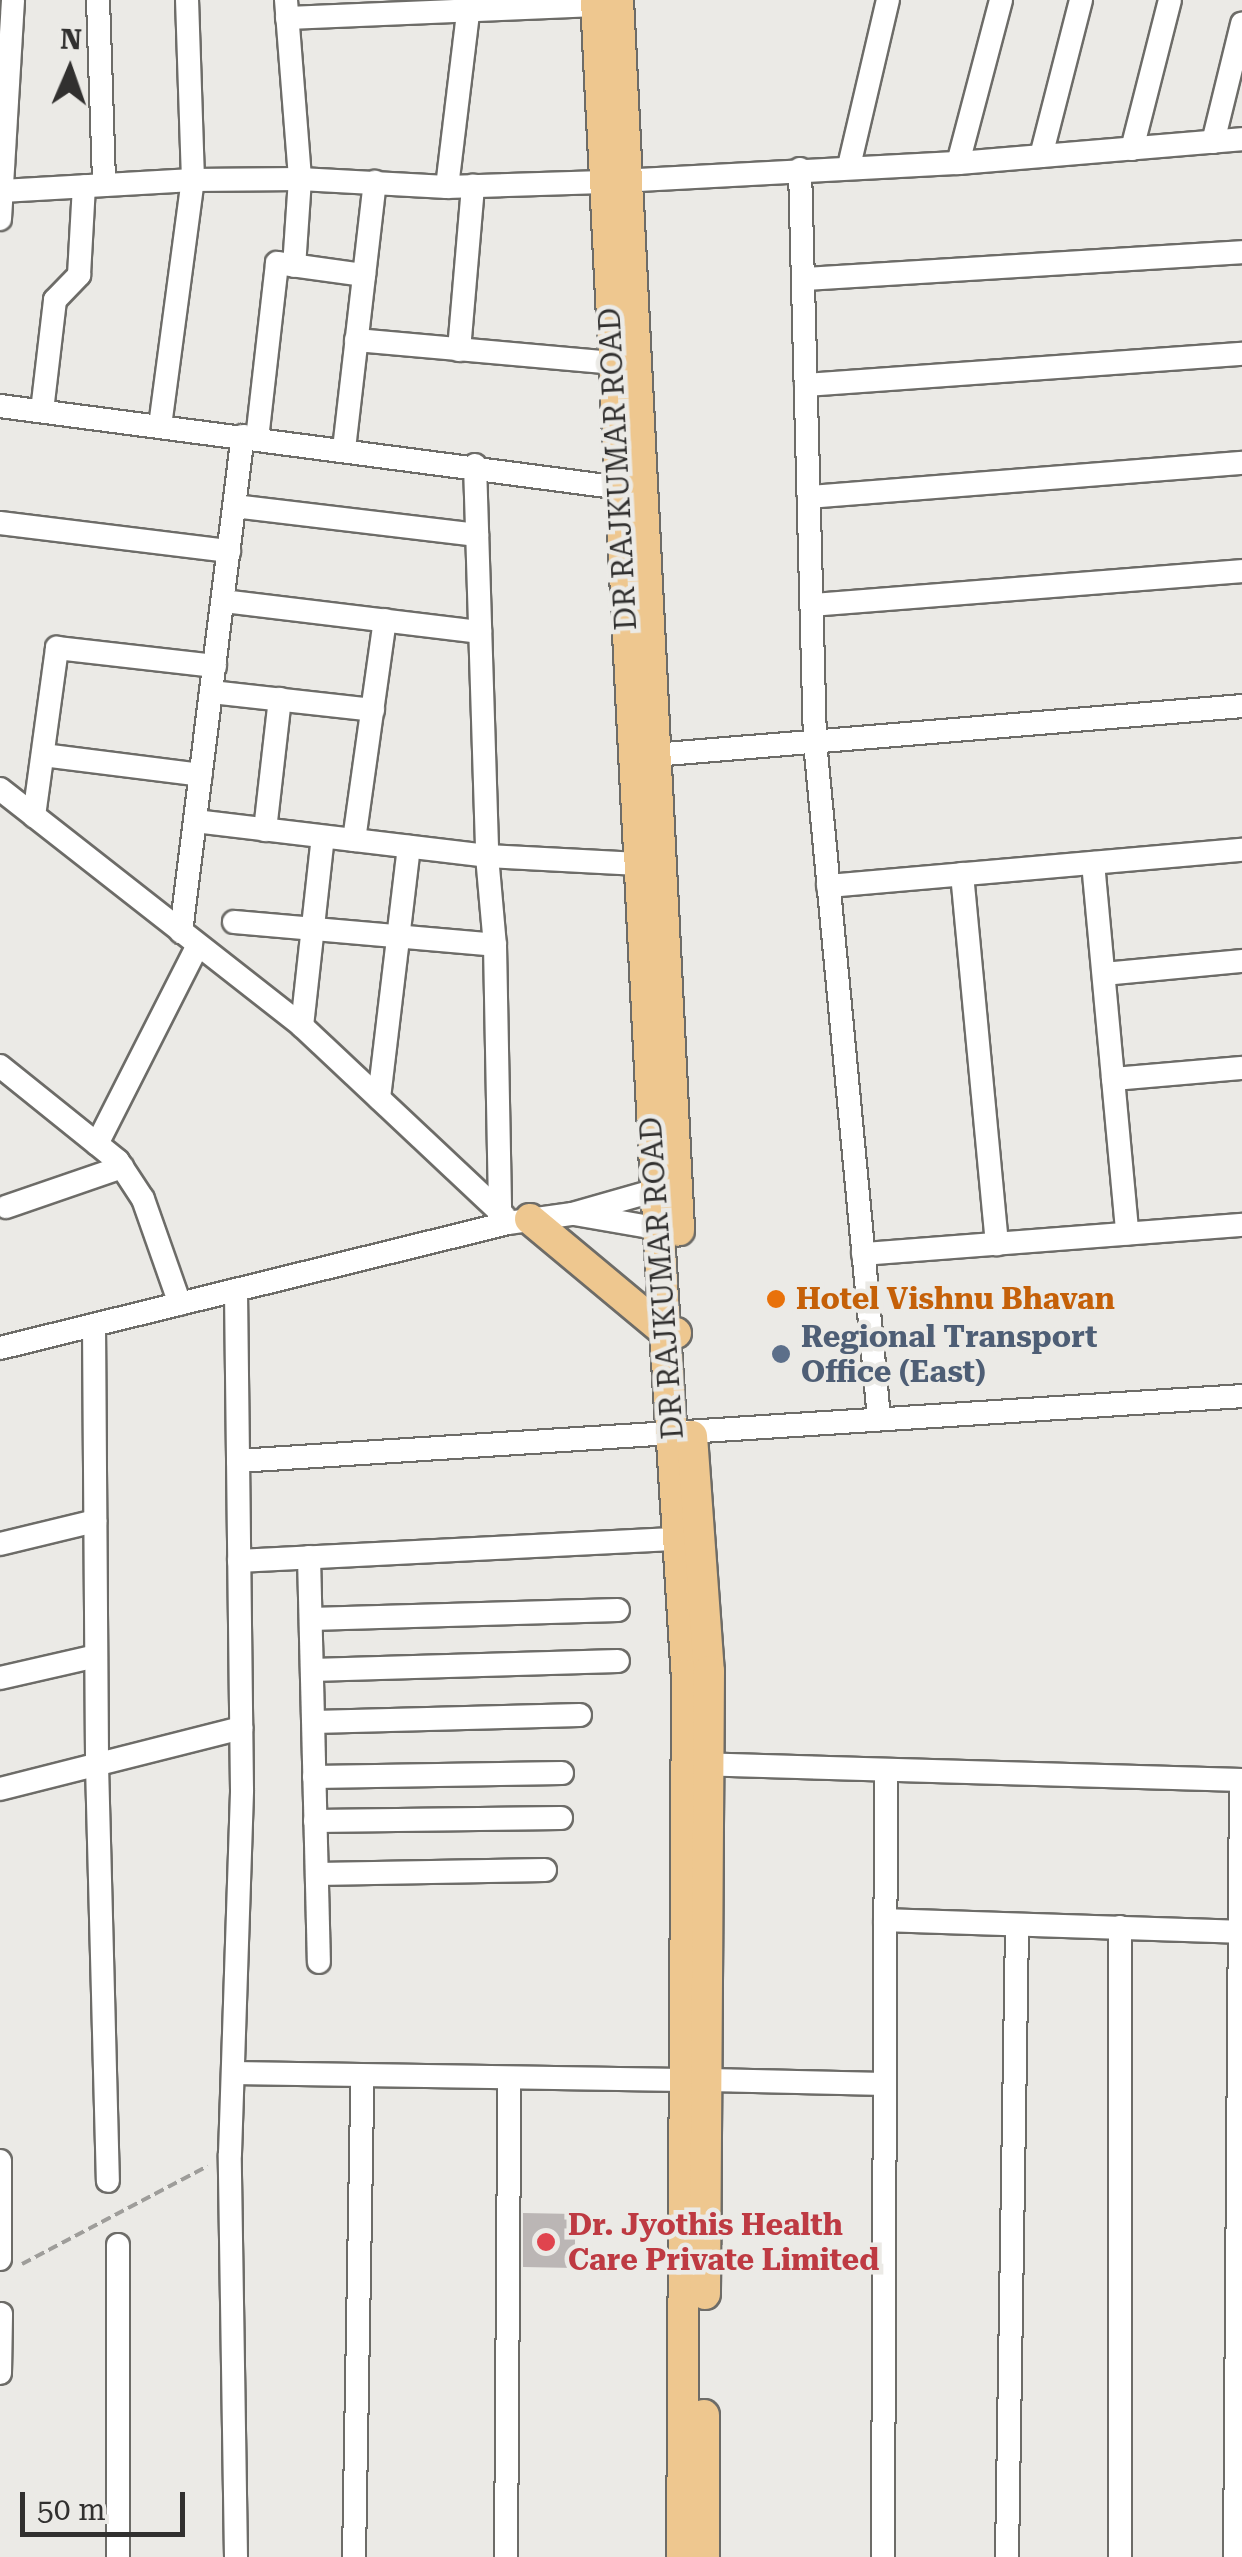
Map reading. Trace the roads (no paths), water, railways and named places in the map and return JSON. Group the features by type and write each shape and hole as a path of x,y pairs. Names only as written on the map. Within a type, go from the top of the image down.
{"main road":[{"name":"DR RAJKUMAR ROAD","path":"604,2 666,1186"},
{"name":"DR RAJKUMAR ROAD","path":"615,181 613,363 630,489"},
{"name":"DR RAJKUMAR ROAD","path":"644,756 639,864 682,1432 709,1671 698,1764 695,2080 682,2557"},
{"path":"513,1217 676,1333"},
{"name":"DR RAJKUMAR ROAD","path":"682,1432 676,1539 698,1764"},
{"name":"DR RAJKUMAR ROAD","path":"695,2080 704,2557"}],"street":[{"path":"0,219 13,0"},
{"path":"42,411 55,300 79,275 94,186 98,0"},
{"path":"160,426 193,180 187,0"},
{"path":"848,166 888,0"},
{"path":"958,163 1000,0"},
{"path":"1041,156 1081,0"},
{"path":"1132,149 1170,0"},
{"path":"294,266 300,179 287,9 468,14 604,2"},
{"path":"447,187 468,14"},
{"path":"1214,142 1242,24"},
{"path":"2,191 193,180 300,179 447,187 615,181 958,163 1242,139"},
{"path":"800,169 814,742 879,1418"},
{"path":"344,449 374,182"},
{"path":"458,350 473,186"},
{"path":"804,278 1242,252"},
{"path":"97,1144 190,939 195,821 228,551 278,264 364,275"},
{"path":"356,340 613,363"},
{"path":"806,385 1242,354"},
{"path":"0,406 474,465 630,489"},
{"path":"809,497 1242,463"},
{"path":"474,465 486,856 513,1217"},
{"path":"234,506 477,535"},
{"path":"0,522 228,551"},
{"path":"812,605 1242,571"},
{"path":"222,600 480,632"},
{"path":"354,840 385,620"},
{"path":"34,816 57,648 214,666"},
{"path":"211,692 372,710"},
{"path":"265,830 280,700"},
{"path":"644,756 1242,706"},
{"path":"43,755 201,776"},
{"path":"0,789 302,1026 513,1217"},
{"path":"195,821 486,856 639,864"},
{"path":"302,1026 323,837"},
{"path":"379,1098 409,847"},
{"path":"828,886 1242,850"},
{"path":"1093,863 1128,1234"},
{"path":"962,874 997,1244"},
{"path":"234,922 399,940 495,945"},
{"path":"1104,974 1242,961"},
{"path":"0,1066 122,1167 144,1200 180,1304"},
{"path":"1113,1079 1242,1068"},
{"path":"6,1207 122,1167"},
{"path":"572,1214 666,1186"},
{"path":"0,1348 513,1217 572,1214 669,1230"},
{"path":"863,1254 1242,1225"},
{"path":"236,1290 241,1728 230,2154 236,2557"},
{"path":"94,1325 97,1765 108,2181"},
{"path":"238,1461 1242,1396"},
{"path":"0,1544 95,1521"},
{"path":"239,1561 676,1539"},
{"path":"309,1556 319,1962"},
{"path":"311,1620 618,1610"},
{"path":"0,1678 96,1656"},
{"path":"312,1670 618,1661"},
{"path":"314,1722 580,1715"},
{"path":"0,1789 241,1728"},
{"path":"698,1764 1241,1780 1239,2508 1235,2557"},
{"path":"883,2557 886,1771"},
{"path":"314,1777 562,1772"},
{"path":"315,1821 562,1818"},
{"path":"316,1874 546,1870"},
{"path":"886,1920 1241,1932"},
{"path":"1006,2557 1017,1926"},
{"path":"1120,1928 1120,2557"},
{"path":"233,2073 885,2084"},
{"path":"354,2557 362,2078"},
{"path":"506,2557 509,2079"},
{"path":"0,2161 5,2265"},
{"path":"118,2244 118,2557"},
{"path":"0,2373 2,2314"}],"place":[{"name":"Hotel Vishnu Bhavan","path":"776,1299"},
{"name":"Regional Transport Office (East)","path":"781,1354"},
{"name":"Dr. Jyothis Health Care Private Limited","path":"546,2242"}]}
